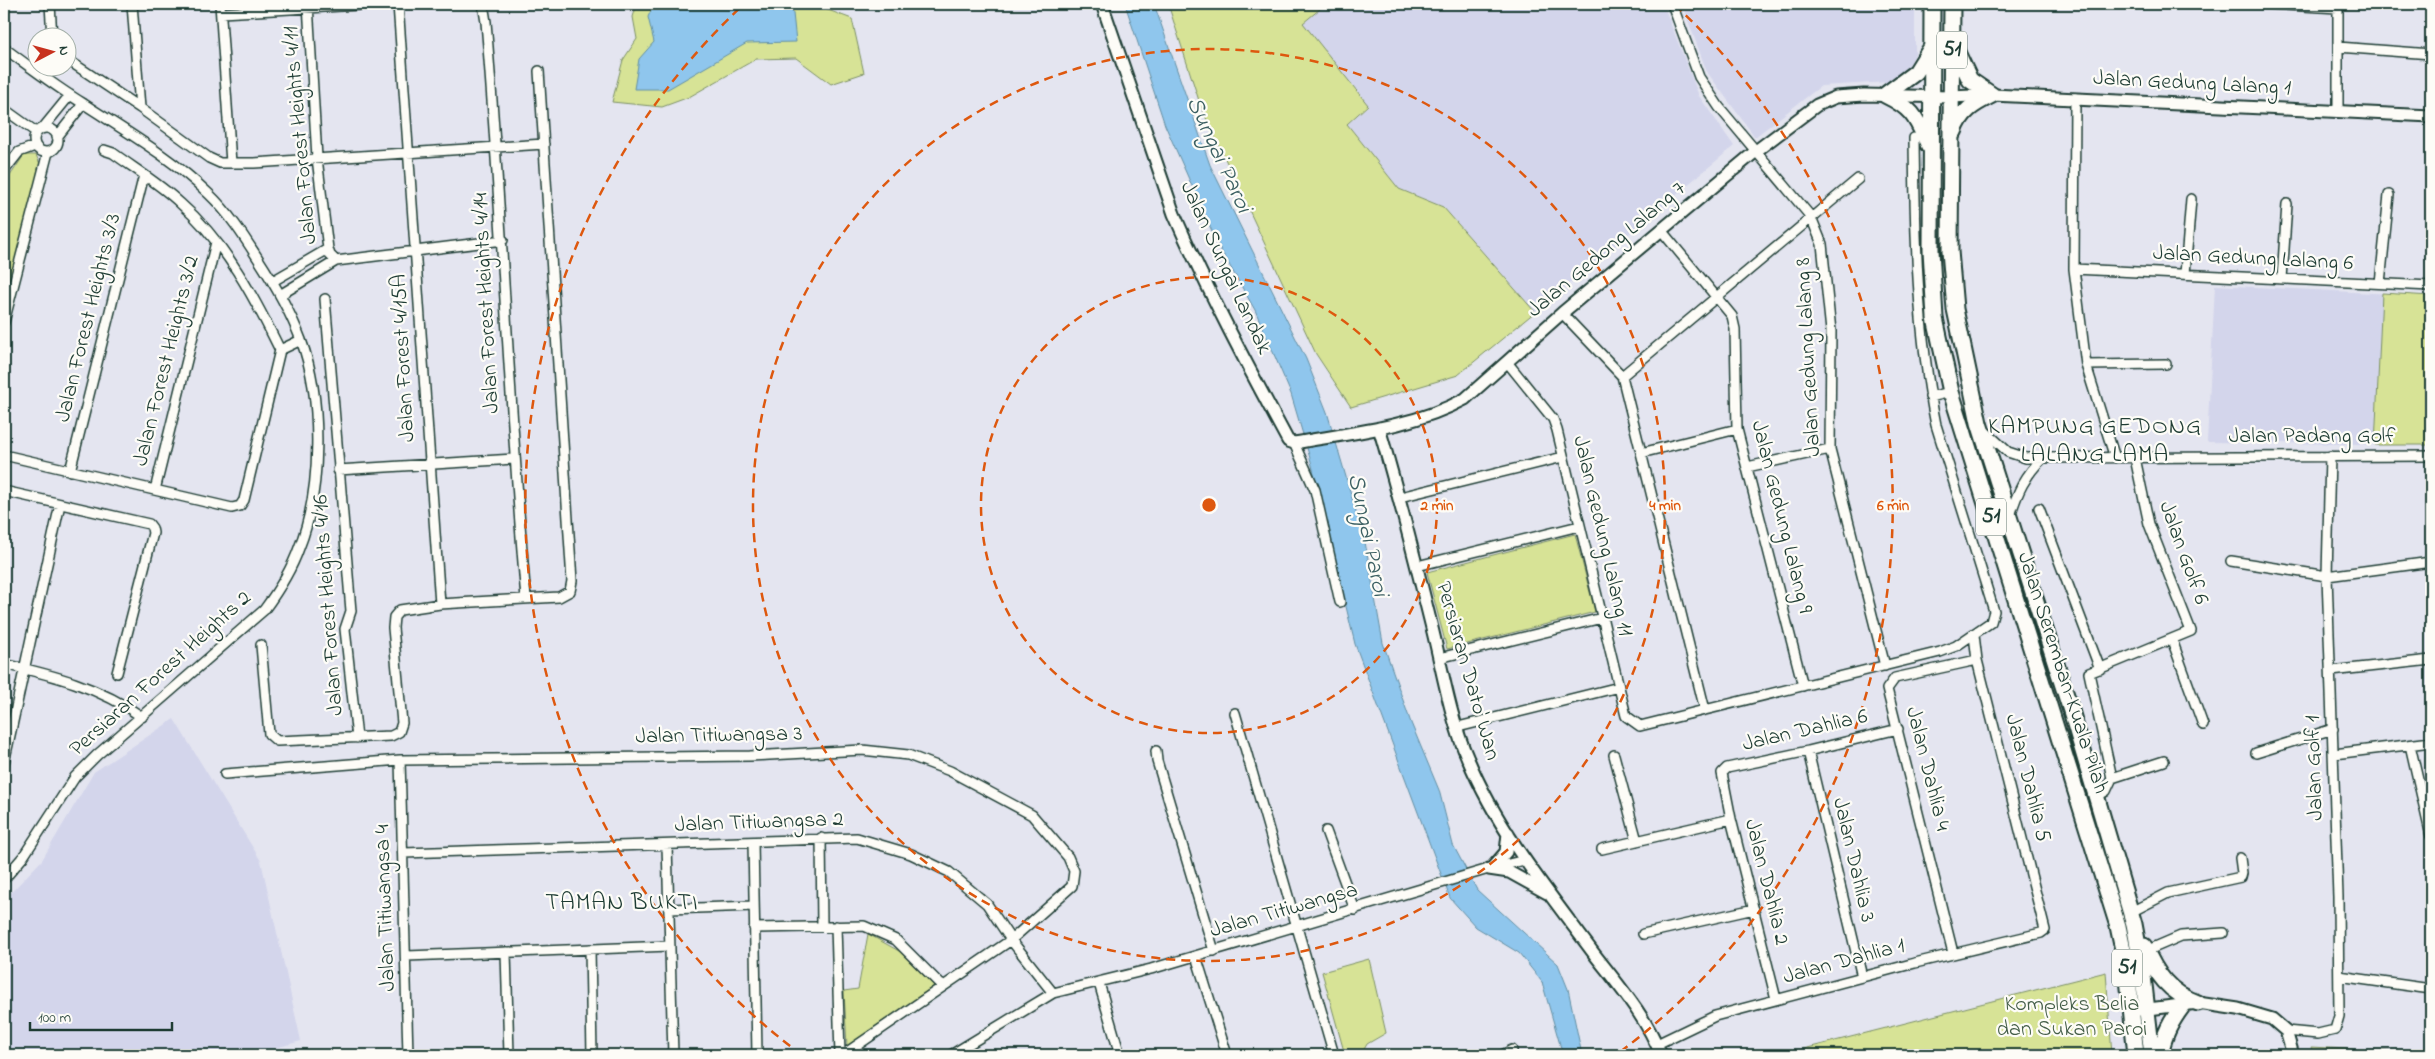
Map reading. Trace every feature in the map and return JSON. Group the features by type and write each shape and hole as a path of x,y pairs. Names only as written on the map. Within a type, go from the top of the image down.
{"highway":[{"name":"51","path":"1931,96 1932,4"},
{"name":"51","path":"1951,97 1952,4"},
{"path":"1951,139 1959,118 1972,105 1992,95 1970,80 1958,59 1952,40"},
{"path":"1931,150 1917,118 1904,104 1885,95 1916,72 1932,46"},
{"name":"Jalan Seremban-Kuala Pilah","path":"1931,96 1931,250 1935,318 1951,392 2107,887 2127,969 2152,1055"},
{"name":"Jalan Seremban-Kuala Pilah","path":"1951,97 1950,252 1955,309 1979,423 2008,520 2072,714 2132,918 2139,1010 2136,1055"},
{"path":"2107,887 2112,886 2114,883 2104,846 2108,835"},
{"path":"2132,918 2146,951 2160,977 2180,997 2191,1003 2169,1023 2160,1055"}],"street":[{"path":"50,4 51,28"},
{"path":"132,4 140,108"},
{"path":"231,163 221,8 376,4"},
{"name":"Jalan Forest 4/15A","path":"398,4 440,604"},
{"name":"Jalan Sungai Landak","path":"1102,4 1174,214 1250,370 1288,441 1294,443"},
{"name":"Jalan Gedung Lalang 8","path":"1672,4 1699,77 1718,106 1811,217 1822,244 1831,331 1830,450 1885,666"},
{"path":"2269,4 2338,6 2338,112"},
{"name":"Jalan Forest Heights 4/14","path":"483,5 497,149 514,459 526,598"},
{"name":"Jalan Forest Heights 4/11","path":"308,6 317,158 328,249 330,255 336,261"},
{"path":"2338,47 2431,54"},
{"name":"Persiaran Forest Heights 2","path":"4,48 83,104 154,149 210,195 225,211 273,281 301,340 312,384 315,440 310,509 299,548 282,584 264,610 96,755 75,777 23,857 4,879"},
{"path":"78,67 140,108 209,158 220,162 231,163 497,149 544,144"},
{"path":"261,645 269,734 276,741 391,736 399,732 402,723 394,617 400,610 440,604 559,597 570,591 572,580 539,71"},
{"path":"70,95 34,139 35,146 41,151 48,152 55,148 57,137 83,104"},
{"name":"Jalan Gedung Lalang 1","path":"1931,96 1992,95 2075,98 2431,116"},
{"name":"Jalan Gedong Lalang 7","path":"1294,443 1379,428 1450,407 1465,398 1562,313 1756,151 1823,103 1836,97 1931,96"},
{"path":"2075,98 2074,269 2086,365 2115,458"},
{"path":"4,109 40,130 50,129 57,137"},
{"path":"1562,313 1622,376 1705,710 1940,652 1974,635 1991,622 1994,611 1936,425 1930,396 1919,314 1915,252 1914,138"},
{"path":"4,171 19,152 35,146"},
{"path":"4,455 232,508 240,506 244,500 280,350 250,290 216,242 181,203 113,153 104,150"},
{"path":"4,322 48,152"},
{"name":"Jalan Forest Heights 3/3","path":"70,471 144,175"},
{"path":"1622,376 1858,179"},
{"path":"2380,283 2389,195"},
{"path":"2185,274 2190,199"},
{"path":"2282,279 2287,204"},
{"name":"Jalan Gedung Lalang 9","path":"1662,230 1732,316 1735,329 1736,429 1803,686"},
{"path":"280,295 336,261 503,240"},
{"name":"Jalan Forest Heights 3/2","path":"155,490 216,242"},
{"path":"273,281 328,249"},
{"name":"Jalan Gedung Lalang 6","path":"2074,269 2431,286"},
{"name":"Jalan Forest Heights 4/16","path":"325,299 351,611 345,629 357,738"},
{"path":"280,350 301,340"},
{"name":"Jalan Gedung Lalang 11","path":"1507,362 1553,419 1626,716 1640,726 1705,710"},
{"path":"2086,365 2166,364"},
{"path":"1930,396 1951,392"},
{"name":"Jalan Padang Golf","path":"1979,423 1993,441 2008,452 2026,458 2431,456"},
{"name":"Persiaran Dato' Wan","path":"1379,428 1400,497 1439,658 1468,759 1508,833 1525,860 1628,998 1659,1050"},
{"path":"1641,453 1736,429"},
{"path":"1294,443 1315,490 1340,602"},
{"path":"1747,467 1830,450"},
{"name":"Jalan Golf 1","path":"2286,1030 2318,1034 2335,1030 2339,1016 2334,754 2327,576 2330,456"},
{"path":"1400,497 1563,457"},
{"path":"2008,520 2018,490 2031,470 2043,458"},
{"name":"Jalan Golf 6","path":"2134,458 2148,524 2191,631 2172,640"},
{"path":"338,470 514,459"},
{"path":"4,491 148,524 152,528 153,533 117,673"},
{"path":"4,763 60,504"},
{"path":"2039,508 2100,669"},
{"path":"1417,566 1579,526"},
{"path":"2231,561 2327,576 2431,562"},
{"path":"1439,658 1602,618"},
{"name":"Jalan Dahlia 5","path":"1974,635 1977,660 2045,930"},
{"path":"2096,797 2106,791 2111,785 2112,778 2090,673 2172,640 2203,725"},
{"name":"Jalan Dahlia 4","path":"1953,953 1887,689 1895,678 1977,660"},
{"path":"2331,672 2431,660"},
{"path":"4,664 107,694 142,717"},
{"path":"1458,727 1619,687"},
{"path":"1235,713 1334,1055"},
{"name":"Jalan Dahlia 6","path":"1722,773 1727,768 1898,729"},
{"path":"2256,753 2333,730"},
{"path":"2334,754 2431,742"},
{"path":"2410,745 2431,836"},
{"name":"Jalan Titiwangsa 3","path":"225,774 400,760 750,756 862,750 908,755 950,771 1032,815 1068,857 1074,871 1072,886 1011,940 842,1055"},
{"path":"1156,751 1157,762 1214,951"},
{"name":"Jalan Dahlia 3","path":"1808,751 1862,977"},
{"path":"1614,755 1637,841"},
{"name":"Jalan Titiwangsa 4","path":"400,760 407,956 408,1055"},
{"path":"2112,778 2164,761"},
{"name":"Jalan Dahlia 2","path":"1722,773 1731,819 1776,999"},
{"path":"1602,849 1731,819"},
{"path":"1326,832 1355,910"},
{"path":"1490,868 1506,852 1508,833"},
{"path":"821,838 822,926"},
{"name":"Jalan Titiwangsa 2","path":"404,853 856,838 912,854 949,872 987,904 1011,940 1053,993"},
{"path":"753,842 757,1055"},
{"path":"667,845 673,1055"},
{"path":"2132,918 2168,893 2237,878 2242,873 2240,858"},
{"name":"Jalan Titiwangsa","path":"951,1055 1053,993 1099,983 1214,951 1490,868 1525,860"},
{"path":"1490,868 1509,872 1550,895"},
{"path":"669,909 754,906"},
{"path":"1643,934 1754,909"},
{"path":"836,926 842,1055"},
{"path":"754,928 864,926 896,940 942,986"},
{"name":"Jalan Dahlia 1","path":"1659,1050 1715,1016 1953,953 2041,933 2045,930"},
{"path":"2146,951 2181,936 2223,932"},
{"path":"407,956 670,946"},
{"path":"590,949 592,1055"},
{"path":"506,952 509,1055"},
{"path":"1196,956 1227,1055"},
{"path":"2339,976 2431,988"},
{"path":"1099,983 1120,1055"},
{"path":"2139,1010 2191,1003 2238,1009 2272,1019 2286,1030 2293,1055"},
{"path":"1502,1055 1512,1050"}],"shaded area":[{"path":"1326,4 1663,4 1699,96 1734,146 1535,312 1443,207 1399,189 1347,124 1368,106 1302,23"},
{"path":"1682,4 1915,4 1915,54 1907,69 1889,82 1821,86 1755,137 1707,72"},
{"path":"2215,285 2431,296 2431,445 2207,442"},
{"path":"174,719 261,861 301,1041 249,1055 4,1055 4,900 42,860 94,772"}],"green space":[{"path":"637,4 812,4 852,19 864,73 831,84 796,58 756,59 689,97 662,107 612,102 623,60 637,39 633,17"},
{"path":"1168,4 1326,4 1303,23 1368,105 1347,124 1399,189 1443,207 1535,312 1458,375 1351,407 1316,354 1201,107"},
{"path":"24,155 36,155 40,164 4,321 4,185"},
{"path":"2382,293 2431,296 2431,445 2375,445"},
{"path":"1575,534 1595,612 1447,649 1427,572"},
{"path":"868,934 899,951 934,986 847,1046 844,991 858,989"},
{"path":"1369,959 1386,1033 1367,1044 1361,1055 1345,1055 1322,972"},
{"name":"Kompleks Belia dan Sukan Paroi","path":"2106,972 2112,1055 1780,1055"},
{"path":"2311,1047 2431,1054 2431,1055 2313,1055"}],"water":[{"path":"654,4 792,4 796,42 747,43 668,89 634,89 639,59 654,42 648,17"},
{"path":"1125,4 1154,4 1210,165 1306,359 1327,412 1365,542 1383,643 1411,723 1439,790 1453,845 1477,890 1558,964 1568,989 1582,1055 1563,1055 1542,982 1519,953 1476,927 1450,898 1355,644 1312,465 1291,394 1255,310 1219,247 1165,125"}],"district":[{"name":"KAMPUNG GEDONG LALANG LAMA","path":"2095,441"},
{"name":"TAMAN BUKTI","path":"622,903"}],"water label":[{"name":"Sungai Paroi","path":"1218,155"},
{"name":"Sungai Paroi","path":"1367,535"}]}
